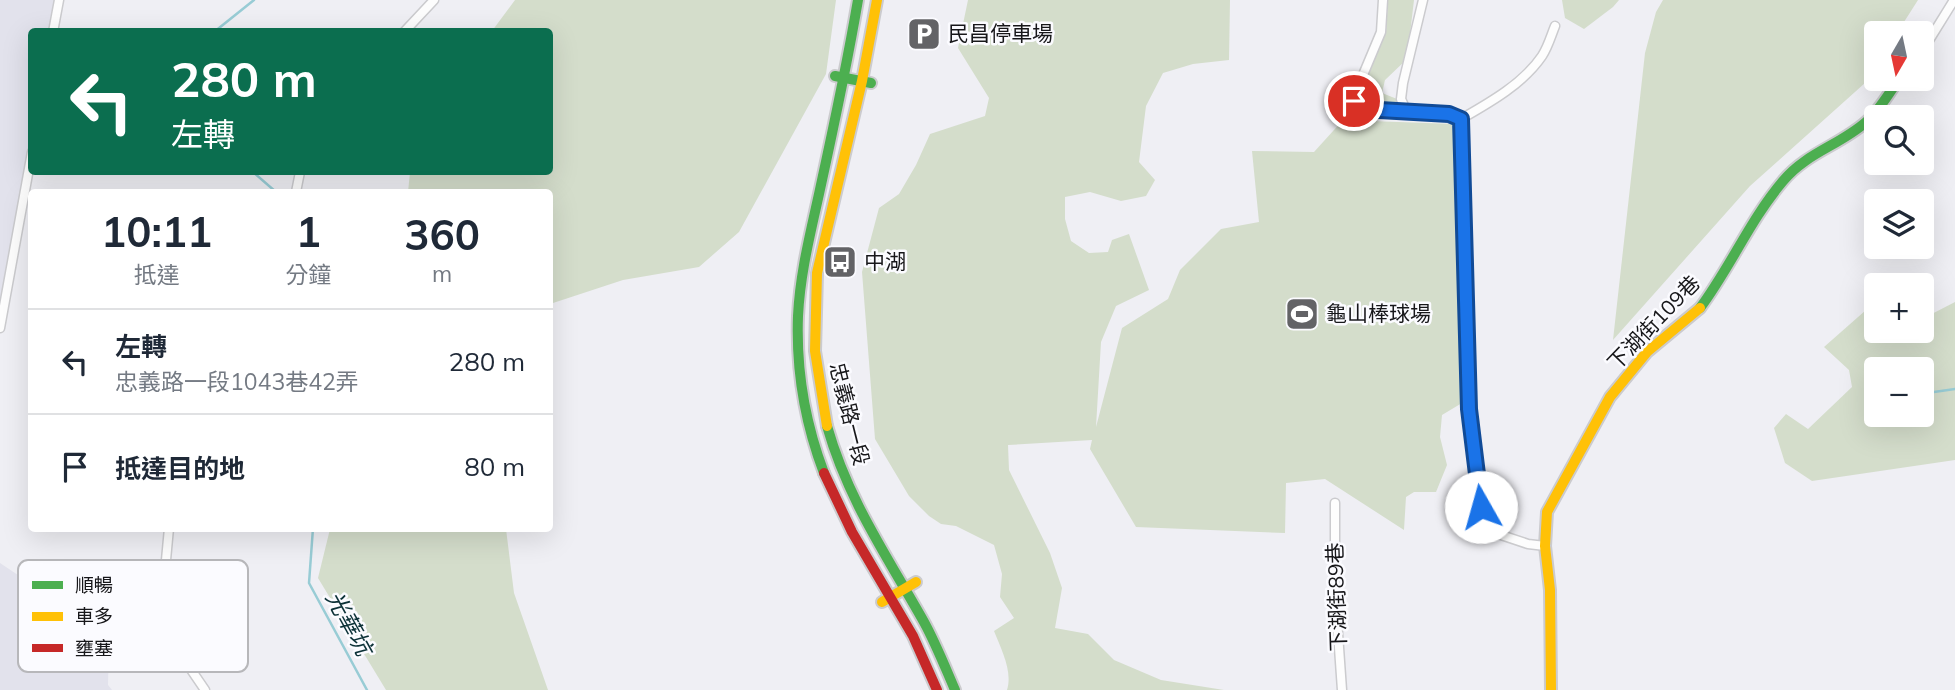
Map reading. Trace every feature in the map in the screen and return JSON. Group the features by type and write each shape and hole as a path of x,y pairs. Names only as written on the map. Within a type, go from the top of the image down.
{"main road":[{"name":"忠義路一段","path":"858,0 840,76 802,272 798,322 800,376 805,407 825,477 886,599 926,662 937,690"},
{"name":"忠義路一段","path":"877,0 866,82 817,272 814,320 816,377 827,426 845,479 926,625 955,690"},
{"path":"840,76 866,82"},
{"name":"下湖街109巷","path":"1551,690 1550,590 1545,546 1547,512 1610,397 1647,352 1697,312 1719,283 1754,222 1782,182 1800,163 1866,121 1891,91"},
{"path":"886,599 916,582"}],"street":[{"path":"54,28 59,0"},
{"path":"408,28 434,0"},
{"path":"1383,0 1381,32 1358,86 1354,101 1357,107 1449,114 1461,119"},
{"path":"1406,110 1401,99 1403,83 1423,0"},
{"path":"1934,32 1954,0"},
{"path":"1461,119 1516,84 1542,56 1555,26"},
{"path":"1461,119 1469,409 1481,507 1487,525 1495,533 1528,544 1545,546"},
{"path":"0,328 28,174"},
{"name":"下湖街89巷","path":"1335,503 1335,591 1342,690"},
{"path":"166,560 169,532"},
{"path":"193,672 205,690"}],"shaded area":[{"path":"0,0 56,0 51,28 28,28 28,154 0,310"},
{"path":"0,563 18,575 18,672 108,672 108,685 112,690 0,690"}],"green space":[{"path":"515,0 836,0 826,74 739,232 699,267 623,280 553,303 553,189 408,189 410,175 553,175 553,28 494,28"},
{"path":"968,0 1230,0 1229,60 1193,64 1163,73 1146,106 1139,162 1155,180 1146,196 1121,201 1090,192 1065,197 1065,219 1071,241 1089,253 1108,252 1112,240 1129,234 1149,290 1116,306 1101,342 1096,427 1122,328 1168,299 1180,270 1221,229 1259,222 1252,151 1314,152 1343,120 1454,124 1462,403 1442,415 1440,437 1447,465 1436,492 1414,492 1406,497 1404,530 1325,479 1286,483 1285,533 1136,527 1090,449 1092,440 1008,445 1009,470 1050,553 1062,588 1055,628 1088,634 1114,660 1161,680 1224,690 1007,690 1007,668 994,631 1014,618 1000,597 1002,574 994,545 956,526 941,524 929,516 909,496 875,439 862,272 879,208 899,194 930,134 985,116 989,98 958,48"},
{"path":"1388,0 1414,0 1407,59 1385,80 1382,93 1397,99 1393,108 1362,105 1361,87 1386,32"},
{"path":"1562,0 1619,0 1584,29 1565,18"},
{"path":"1663,0 1918,0 1905,21 1864,21 1864,84 1750,186 1613,340 1645,53 1656,12"},
{"path":"1955,302 1955,460 1812,481 1785,463 1774,428 1786,414 1808,429 1852,387 1849,370 1824,347 1864,312 1864,343 1934,343 1934,313"},
{"path":"329,532 506,532 514,593 548,690 386,690 318,578"}],"waterway":[{"name":"光華坑","path":"219,28 254,0"},
{"name":"光華坑","path":"256,175 273,189"},
{"path":"1934,392 1955,389"},
{"name":"光華坑","path":"313,532 309,583 367,690"}],"traffic: fast":[{"path":"824,473 803,396 798,336 799,300 858,0"},
{"path":"835,76 871,83"},
{"path":"1700,308 1760,212 1783,181 1802,163 1866,122 1891,91"},
{"path":"827,426 857,503 928,630 955,690"}],"traffic: slow":[{"path":"827,426 815,351 817,273 862,81 877,0"},
{"path":"1551,690 1550,590 1545,546 1547,512 1610,397 1647,352 1700,308"},
{"path":"882,602 916,582"}],"traffic: jam":[{"path":"824,473 852,532 913,636 937,690"}],"place":[{"name":"民昌停車場","path":"924,34"},
{"name":"中湖","path":"840,262"},
{"name":"龜山棒球場","path":"1302,314"}],"route":[{"path":"1354,101 1357,107 1362,109 1449,114 1461,119 1469,409 1481,507"}]}
